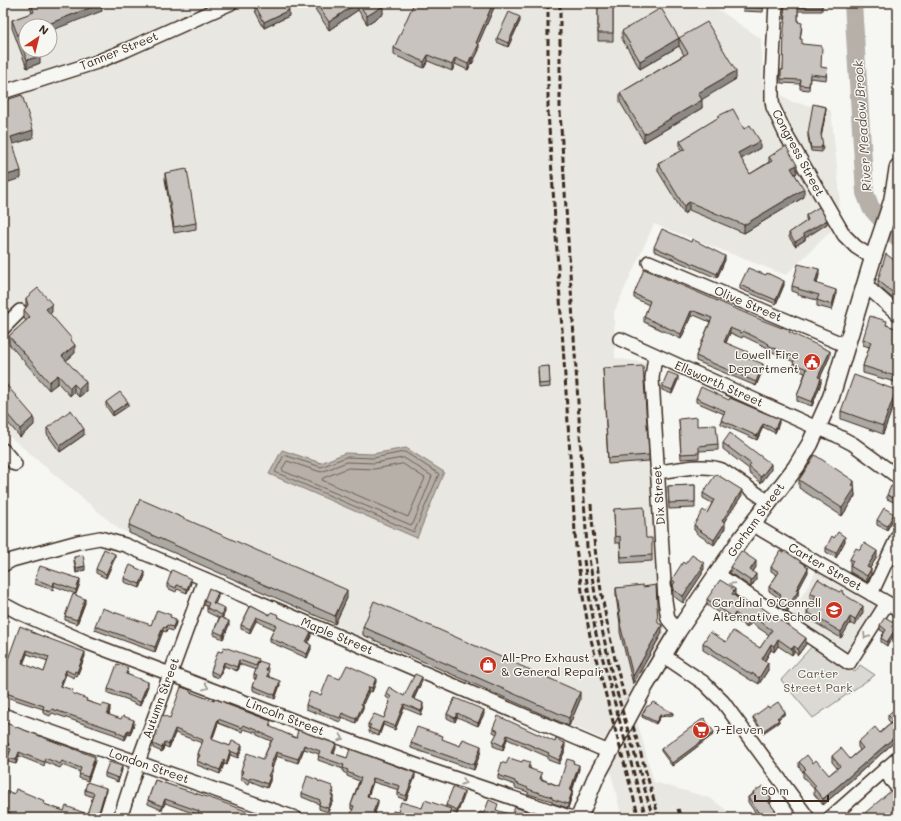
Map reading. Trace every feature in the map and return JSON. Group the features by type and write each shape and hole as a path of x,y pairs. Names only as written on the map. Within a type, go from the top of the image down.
{"main road":[{"name":"Gorham Street","path":"579,818 595,779 609,752 645,686 678,631 752,524 803,456 818,428 832,397 880,237 894,202 898,167"}],"street":[{"name":"Tanner Street","path":"3,92 97,62 231,3"},
{"name":"Congress Street","path":"776,3 772,78 773,107 786,135 844,235 856,247 874,258"},
{"name":"Olive Street","path":"649,262 847,346"},
{"path":"865,285 898,314"},
{"path":"3,328 20,311"},
{"name":"Ellsworth Street","path":"620,339 836,435 853,444 898,477"},
{"name":"Dix Street","path":"656,356 652,378 665,600 668,619 678,631"},
{"path":"3,450 15,464"},
{"path":"657,472 715,468 722,470 769,502"},
{"name":"Carter Street","path":"752,524 892,606"},
{"path":"871,594 898,536"},
{"name":"Maple Street","path":"3,565 12,560 78,542 100,538 125,545 609,752"},
{"path":"717,574 849,663 892,606"},
{"name":"Autumn Street","path":"120,818 138,762 205,579"},
{"name":"Lincoln Street","path":"3,604 24,615 88,643 297,722 427,769 572,818"},
{"path":"664,656 704,682 723,702 808,818"},
{"name":"London Street","path":"3,715 295,818"},
{"path":"830,818 898,758"},
{"path":"886,768 891,780 898,788"}],"shaded area":[{"path":"3,3 702,3 722,12 761,39 763,82 792,102 831,110 840,197 835,227 786,275 654,224 614,312 615,358 646,363 665,602 664,642 630,696 654,782 710,798 737,818 622,818 603,739 351,632 119,529 3,431"},
{"name":"Cardinal O'Connell Alternative School","path":"817,570 877,605 849,652 791,615"}],"green space":[{"name":"Carter Street Park","path":"814,644 855,672 860,665 875,675 813,718 781,680"}],"water":[{"path":"406,448 444,472 417,538 269,474 282,450 321,463 345,453 372,454"}],"building":[{"path":"31,3 51,3 51,5 56,3 102,3 58,20 58,18 18,18 18,36 12,20 34,12"},
{"path":"258,3 286,3 289,10 264,22 255,5"},
{"path":"316,3 357,3 329,22"},
{"path":"358,3 381,3 383,6 367,16"},
{"path":"414,3 493,3 476,43 479,44 468,64 455,58 452,65 428,55 424,62 394,48"},
{"path":"598,3 613,3 613,33 598,33"},
{"path":"743,3 763,3 763,8 743,7"},
{"path":"785,3 822,3 822,7 798,7 798,22 802,23 800,39 802,39 802,44 822,46 821,67 827,68 826,76 810,74 809,86 800,85 801,80 781,79 781,70 783,70 784,28 786,15 784,15"},
{"path":"661,8 679,38 640,61 622,31"},
{"path":"509,12 520,17 508,43 497,38"},
{"path":"707,22 736,71 698,93 702,100 644,134 620,93 688,53 679,38"},
{"path":"22,95 33,130 11,137 21,171 3,176 3,101"},
{"path":"813,104 826,107 821,134 822,148 811,148 808,133"},
{"path":"733,109 744,129 750,125 760,141 738,153 750,174 772,161 769,157 786,146 797,165 791,168 804,189 744,225 689,202 684,206 658,163 685,149 680,141 719,117 718,116"},
{"path":"187,169 196,223 174,227 165,173"},
{"path":"819,207 827,220 803,234 805,236 795,242 789,233 808,220 806,215"},
{"path":"662,229 691,242 692,239 725,256 717,274 654,247"},
{"path":"886,254 898,263 898,297 878,280"},
{"path":"798,264 819,269 815,283 836,290 832,305 817,300 819,295 792,286"},
{"path":"748,268 766,275 767,273 784,281 776,300 740,285"},
{"path":"644,269 759,319 790,330 789,332 830,351 818,377 821,378 812,402 797,396 807,369 793,363 795,359 792,356 768,345 769,344 743,331 742,333 730,328 724,342 748,352 746,357 763,364 756,382 696,356 712,318 691,311 681,334 644,317 650,301 634,294"},
{"path":"38,288 52,304 46,309 72,339 71,340 75,345 62,356 86,382 79,389 74,384 70,388 58,375 49,382 9,336 30,317 24,310 28,305 26,298"},
{"path":"870,316 887,321 886,325 898,329 898,365 895,376 863,366 871,342 863,339"},
{"path":"549,366 550,383 539,384 538,367"},
{"path":"643,366 649,455 608,458 603,368"},
{"path":"668,372 678,376 672,390 662,386"},
{"path":"854,375 896,390 883,426 841,411"},
{"path":"3,379 34,417 20,429 3,409"},
{"path":"701,387 729,400 730,398 779,419 775,429 763,424 757,436 721,420 725,411 696,398"},
{"path":"120,392 128,402 113,412 106,402"},
{"path":"71,410 84,429 60,446 47,428"},
{"path":"697,417 697,426 716,425 718,444 699,446 699,453 681,454 679,419"},
{"path":"730,433 771,464 761,477 749,467 751,464 723,443"},
{"path":"815,455 854,481 852,486 855,488 842,508 799,480"},
{"path":"716,474 742,490 722,521 725,523 714,540 694,525 703,510 707,513 714,500 703,493"},
{"path":"695,485 695,502 669,503 668,486"},
{"path":"891,486 898,489 898,500 887,495"},
{"path":"140,499 347,590 335,616 129,525"},
{"path":"644,507 646,538 652,538 652,555 621,557 620,536 615,537 614,509"},
{"path":"884,508 894,514 887,526 877,520"},
{"path":"838,532 845,537 836,553 826,548 832,536 834,538"},
{"path":"864,543 877,551 867,567 871,569 867,576 850,566 853,561 850,559 856,548 860,550"},
{"path":"104,549 115,554 106,574 96,569"},
{"path":"741,551 756,561 750,570 756,574 751,581 730,567"},
{"path":"780,551 784,553 785,551 806,565 805,566 808,568 796,590 798,591 787,608 777,601 781,595 769,587 779,572 771,567"},
{"path":"83,555 85,566 76,568 74,557"},
{"path":"692,555 704,563 683,596 673,590 673,585 675,582 672,579 683,562 685,564"},
{"path":"130,565 145,572 140,584 124,578"},
{"path":"40,566 80,579 76,590 54,582 53,586 35,579"},
{"path":"172,570 191,579 187,589 177,585 176,588 167,584"},
{"path":"818,579 839,592 842,590 843,594 863,606 855,620 850,617 841,632 807,612 816,596 810,593"},
{"path":"720,580 735,589 732,594 750,607 754,602 806,638 798,649 794,646 792,649 778,639 774,646 771,644 762,659 768,663 759,678 703,643 710,632 726,642 733,631 760,648 772,630 751,616 747,622 735,613 733,617 707,599"},
{"path":"643,585 643,587 656,585 658,623 662,625 633,676 620,624 616,588"},
{"path":"209,588 218,593 213,603 225,608 222,615 207,608 209,603 204,601"},
{"path":"73,594 85,599 77,620 65,616"},
{"path":"374,601 580,692 569,718 363,627"},
{"path":"251,605 270,615 271,612 279,615 278,617 311,632 306,642 311,645 307,654 270,638 276,625 256,617 250,629 241,625"},
{"path":"102,608 151,625 157,610 171,615 170,617 176,619 173,627 167,625 166,628 163,627 155,647 95,626"},
{"path":"220,617 229,621 223,635 214,631"},
{"path":"885,617 898,625 887,642 881,638 886,630 880,625"},
{"path":"20,626 32,631 31,632 85,652 77,672 75,671 74,674 66,670 60,686 73,690 72,693 87,699 86,701 102,706 103,704 110,706 107,714 121,719 123,716 134,720 130,731 128,730 125,736 116,732 117,731 52,709 50,712 43,709 44,706 3,692 3,664 6,658 8,659","holes":["27,650 49,657 44,672 22,663"]},
{"path":"224,647 259,659 256,666 239,660 237,667 224,662 219,675 211,671 218,651 222,652"},
{"path":"259,661 268,664 266,670 269,671 267,676 280,681 275,695 253,686 257,676 254,675"},
{"path":"117,664 128,668 126,674 148,682 140,702 129,697 130,696 108,689"},
{"path":"347,665 376,678 372,688 369,687 361,704 363,705 356,719 342,713 340,718 306,705 310,692 321,695 329,675 340,679"},
{"path":"415,674 422,677 412,698 423,703 421,711 404,704 395,726 383,722 379,732 369,728 371,725 368,724 374,714 384,718 391,697 386,693 389,687 404,696"},
{"path":"181,687 190,690 190,692 214,701 215,699 271,721 269,726 296,738 298,730 336,744 332,753 347,758 350,749 415,773 406,796 398,793 400,786 373,778 367,796 378,800 373,812 376,813 374,818 350,817 354,806 351,805 361,778 347,772 348,770 343,768 344,765 318,756 320,751 304,745 298,759 276,752 270,767 272,768 268,776 270,777 267,784 250,777 249,780 241,776 243,771 241,770 247,753 263,759 273,738 243,725 242,728 218,719 211,739 230,746 232,741 242,745 238,754 230,751 227,761 224,760 220,770 197,761 200,755 198,754 203,740 175,729 169,744 164,742 162,748 153,744 162,715 170,718"},
{"path":"455,698 484,710 478,723 457,713 455,718 447,714"},
{"path":"653,702 673,713 660,715 656,722 642,715 647,706"},
{"path":"778,702 785,712 777,718 779,720 763,731 753,717 768,706 769,708"},
{"path":"898,706 898,734 823,799 814,788 816,786 803,771 806,769 799,762 807,755 813,763 816,760 829,775 840,766 832,756 841,748 850,759 863,748 858,742 875,727 880,733 894,721 888,715"},
{"path":"498,716 555,742 556,739 565,743 559,760 548,755 549,753 507,735 503,746 493,741 498,731 493,728"},
{"path":"704,718 714,732 672,763 661,749"},
{"path":"3,722 95,757 88,777 79,774 81,768 62,761 60,764 45,758 44,762 19,752 16,760 8,758 11,749 7,748 9,744 3,742"},
{"path":"417,727 443,736 442,739 460,746 463,739 481,746 474,765 411,743"},
{"path":"509,758 522,762 523,760 530,762 528,768 542,773 540,779 559,786 567,759 574,761 573,763 579,765 570,791 572,792 568,804 552,799 552,797 528,789 515,783 515,781 498,775 502,762 506,764"},
{"path":"109,762 122,766 118,778 105,773"},
{"path":"307,776 332,786 334,789 328,808 319,805 320,800 302,793"},
{"path":"155,780 265,818 207,818 198,815 199,811 165,799 162,806 148,800"},
{"path":"87,782 106,788 99,812 97,811 95,818 24,818 3,811 3,790 14,794 16,789 45,801 44,804 64,811 66,806 87,814 94,793 85,790"},
{"path":"763,786 771,798 768,801 781,818 762,818 748,797"},
{"path":"453,787 464,792 457,810 446,805"},
{"path":"892,790 898,797 898,800 895,802 898,805 898,811 890,818 859,818"},
{"path":"425,800 451,809 447,818 392,818 393,811 398,812 401,802 422,808"},
{"path":"489,800 498,804 496,810 512,815 515,807 529,812 533,811 552,818 477,818 480,812 484,813"},
{"path":"131,813 143,817 143,818 129,818"},
{"path":"590,815 599,818 589,818"}],"waterway":[{"name":"River Meadow Brook","path":"853,3 865,193 871,208 898,238"}],"railway":[{"path":"548,3 548,111 576,548 590,636 639,818"},
{"path":"560,3 560,111 587,547 598,611 612,675 653,818"},
{"path":"591,504 603,602 625,699"},
{"path":"584,560 596,634 646,818"},
{"path":"633,726 659,818"},
{"path":"678,809 681,818"},
{"path":"668,814 669,818"}],"place":[{"name":"Lowell Fire Department","path":"812,362"},
{"name":"Cardinal O'Connell Alternative School","path":"834,610"},
{"name":"All-Pro Exhaust & General Repair","path":"488,665"},
{"name":"7-Eleven","path":"701,730"}]}
